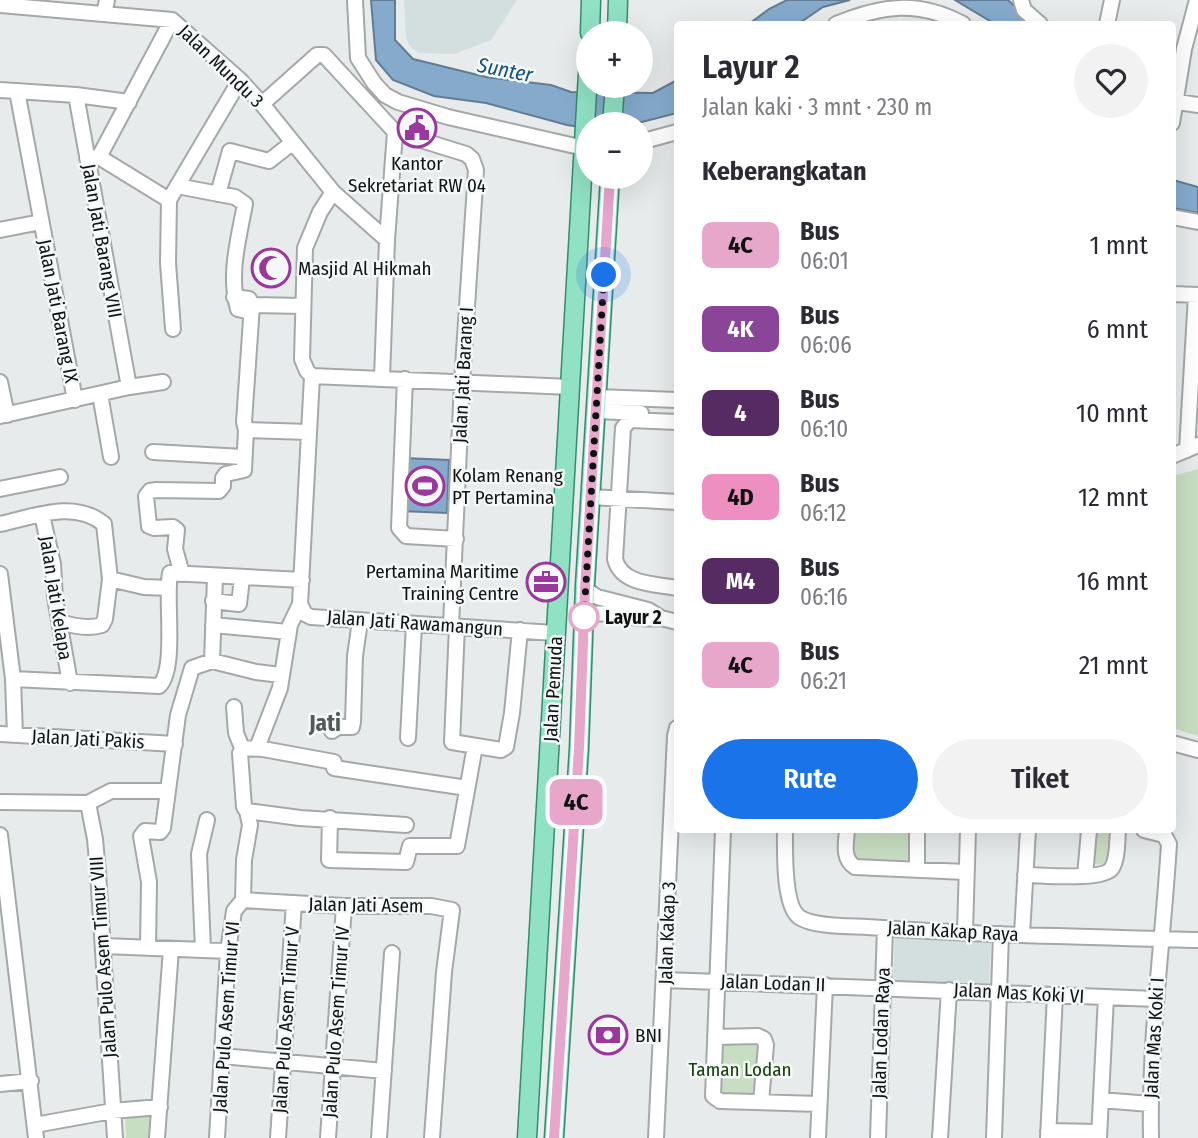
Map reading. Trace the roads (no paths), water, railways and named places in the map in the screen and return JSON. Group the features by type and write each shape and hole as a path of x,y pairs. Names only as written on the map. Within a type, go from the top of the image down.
{"main road":[{"path":"590,21 591,0"},
{"path":"617,21 618,0"},
{"name":"Jalan Pemuda","path":"527,1138 582,189"},
{"name":"Jalan Pemuda","path":"554,1138 579,748 585,589 609,189"},
{"path":"577,280 604,280"}],"street":[{"path":"355,0 358,58 374,83 386,95 398,102 448,117 576,141"},
{"path":"1021,0 1024,10 1037,21"},
{"path":"1108,21 1112,0"},
{"path":"1176,92 1197,0"},
{"name":"Jalan Mundu 3","path":"0,5 106,7 172,20 240,80 333,192 387,240"},
{"path":"846,21 909,6 932,8 958,21"},
{"path":"169,200 93,158 129,102 172,20"},
{"path":"262,104 317,55 324,55 395,132 387,240 382,378"},
{"path":"173,329 168,263 169,200 240,80"},
{"path":"0,90 129,102"},
{"name":"Jalan Jati Barang IX","path":"17,91 75,400"},
{"name":"Jalan Jati Barang VIII","path":"76,95 93,158 129,387"},
{"path":"1176,102 1198,105"},
{"name":"Jalan Jati Barang I","path":"395,132 466,154 476,166 461,382 451,741 475,746"},
{"path":"653,138 674,133"},
{"path":"218,194 230,151 270,161 292,143"},
{"path":"177,187 235,197 245,204 235,257 233,297 238,309 303,306"},
{"path":"333,192 320,212 305,247 302,359 307,371 313,376 570,387"},
{"path":"1176,218 1198,222"},
{"name":"Jalan Jati Barang IX","path":"0,230 41,222"},
{"path":"1176,294 1197,295 1193,447 1176,454"},
{"path":"183,574 175,549 177,530 173,527 149,526 146,496 150,491 156,490 219,491 226,474 244,470 251,309"},
{"name":"Jalan Jati Rawamangun","path":"313,376 300,604 303,612 308,616 360,621 555,633"},
{"path":"405,379 399,528 406,536 456,539"},
{"path":"0,382 4,416 129,387 163,382"},
{"path":"100,394 111,457"},
{"path":"597,404 674,400"},
{"path":"597,404 674,414"},
{"path":"674,422 630,420 625,424 617,498 615,559 619,569 629,578 674,588"},
{"path":"246,430 309,432"},
{"path":"153,452 243,457"},
{"path":"0,489 60,477"},
{"path":"590,498 674,502"},
{"path":"42,514 60,510 98,519 104,524 107,535 110,579 102,625 72,626 60,622"},
{"name":"Jalan Jati Kelapa","path":"0,524 42,514 53,564 70,682"},
{"path":"12,679 155,687 165,679 168,659 170,573 302,580"},
{"path":"0,574 12,679 8,735"},
{"path":"212,661 215,577"},
{"path":"214,601 239,604 242,578"},
{"path":"110,579 144,587 169,588"},
{"path":"585,589 597,597 648,610 661,618 674,621"},
{"path":"257,748 280,688 288,632 292,617 300,604"},
{"path":"584,616 603,613 646,621 661,618"},
{"path":"332,731 338,727 352,727 355,656 360,621"},
{"path":"408,738 414,624"},
{"path":"213,625 288,632"},
{"path":"330,818 329,860 406,863 409,860 410,846 457,846 475,746 501,750 506,747 520,630"},
{"path":"148,948 149,882 141,836 145,831 163,830 178,715 192,668 212,661 281,675"},
{"name":"Jalan Pulo Asem Timur VI","path":"217,1138 228,951 234,911 243,900 244,860 250,825 247,811 243,807 242,748 236,733 234,707"},
{"name":"Jalan Jati Pakis","path":"8,735 175,744"},
{"path":"1176,744 1198,750"},
{"path":"242,748 257,748 334,765 467,788"},
{"name":"Jalan Kakap 3","path":"656,1138 674,760"},
{"path":"0,802 88,803 111,791 167,791"},
{"name":"Jalan Pulo Asem Timur VIII","path":"88,803 95,839 104,946 115,1138"},
{"path":"247,811 300,818 406,825"},
{"path":"203,950 200,854 207,820"},
{"path":"723,833 713,1096 720,1101 819,1104"},
{"name":"Jalan Kakap Raya","path":"785,833 791,905 800,918 816,923 1002,934 1198,940"},
{"path":"847,833 846,856 851,865 966,872"},
{"path":"916,833 918,869"},
{"path":"965,932 968,833"},
{"path":"1022,934 1028,833"},
{"path":"1086,876 1089,833"},
{"path":"1025,875 1103,874 1111,869 1117,833"},
{"name":"Jalan Mas Koki I","path":"1151,1138 1150,1104 1156,999 1169,841 1164,835 1156,833"},
{"path":"0,835 36,1132 112,1111 160,1107"},
{"name":"Jalan Jati Asem","path":"243,900 450,908 453,912 432,1138"},
{"name":"Jalan Pulo Asem Timur V","path":"278,1138 294,903"},
{"name":"Jalan Pulo Asem Timur IV","path":"328,1138 344,906"},
{"name":"Jalan Lodan Raya","path":"878,1138 885,928"},
{"path":"994,1138 1002,934"},
{"path":"104,946 228,951"},
{"path":"158,1138 171,949"},
{"path":"379,1138 392,953"},
{"name":"Jalan Lodan II","path":"665,980 882,986"},
{"path":"818,1138 825,985"},
{"name":"Jalan Mas Koki VI","path":"882,986 1156,999"},
{"path":"940,1138 950,990"},
{"path":"1055,995 1048,1135 1099,1135 1106,997"},
{"path":"715,1037 764,1039 766,1045 761,1102"},
{"path":"222,1056 384,1071"},
{"path":"0,1084 31,1081"},
{"path":"1101,1100 1150,1104"}],"water":[{"path":"371,0 395,0 395,40 413,59 486,77 551,85 576,92 576,98 653,98 653,93 674,82 674,114 653,119 653,112 576,112 576,126 486,103 434,96 393,80 376,60"},
{"path":"787,0 850,0 823,7 802,21 753,21"},
{"path":"955,0 1008,0 1031,21 990,21"},
{"path":"1176,181 1198,187 1198,213 1176,209"},
{"name":"Kolam Renang PT Pertamina","path":"404,458 449,460 447,513 401,511"}],"place":[{"name":"Kantor Sekretariat RW 04","path":"417,128"},
{"name":"Masjid Al Hikmah","path":"271,268"},
{"name":"Kolam Renang PT Pertamina","path":"425,486"},
{"name":"Pertamina Maritime Training Centre","path":"546,582"},
{"name":"Layur 2","path":"584,617"},
{"name":"BNI","path":"608,1035"}],"district":[{"name":"Jati","path":"325,723"}],"water label":[{"name":"Sunter","path":"505,70"}],"park label":[{"name":"Taman Lodan","path":"740,1069"}]}
